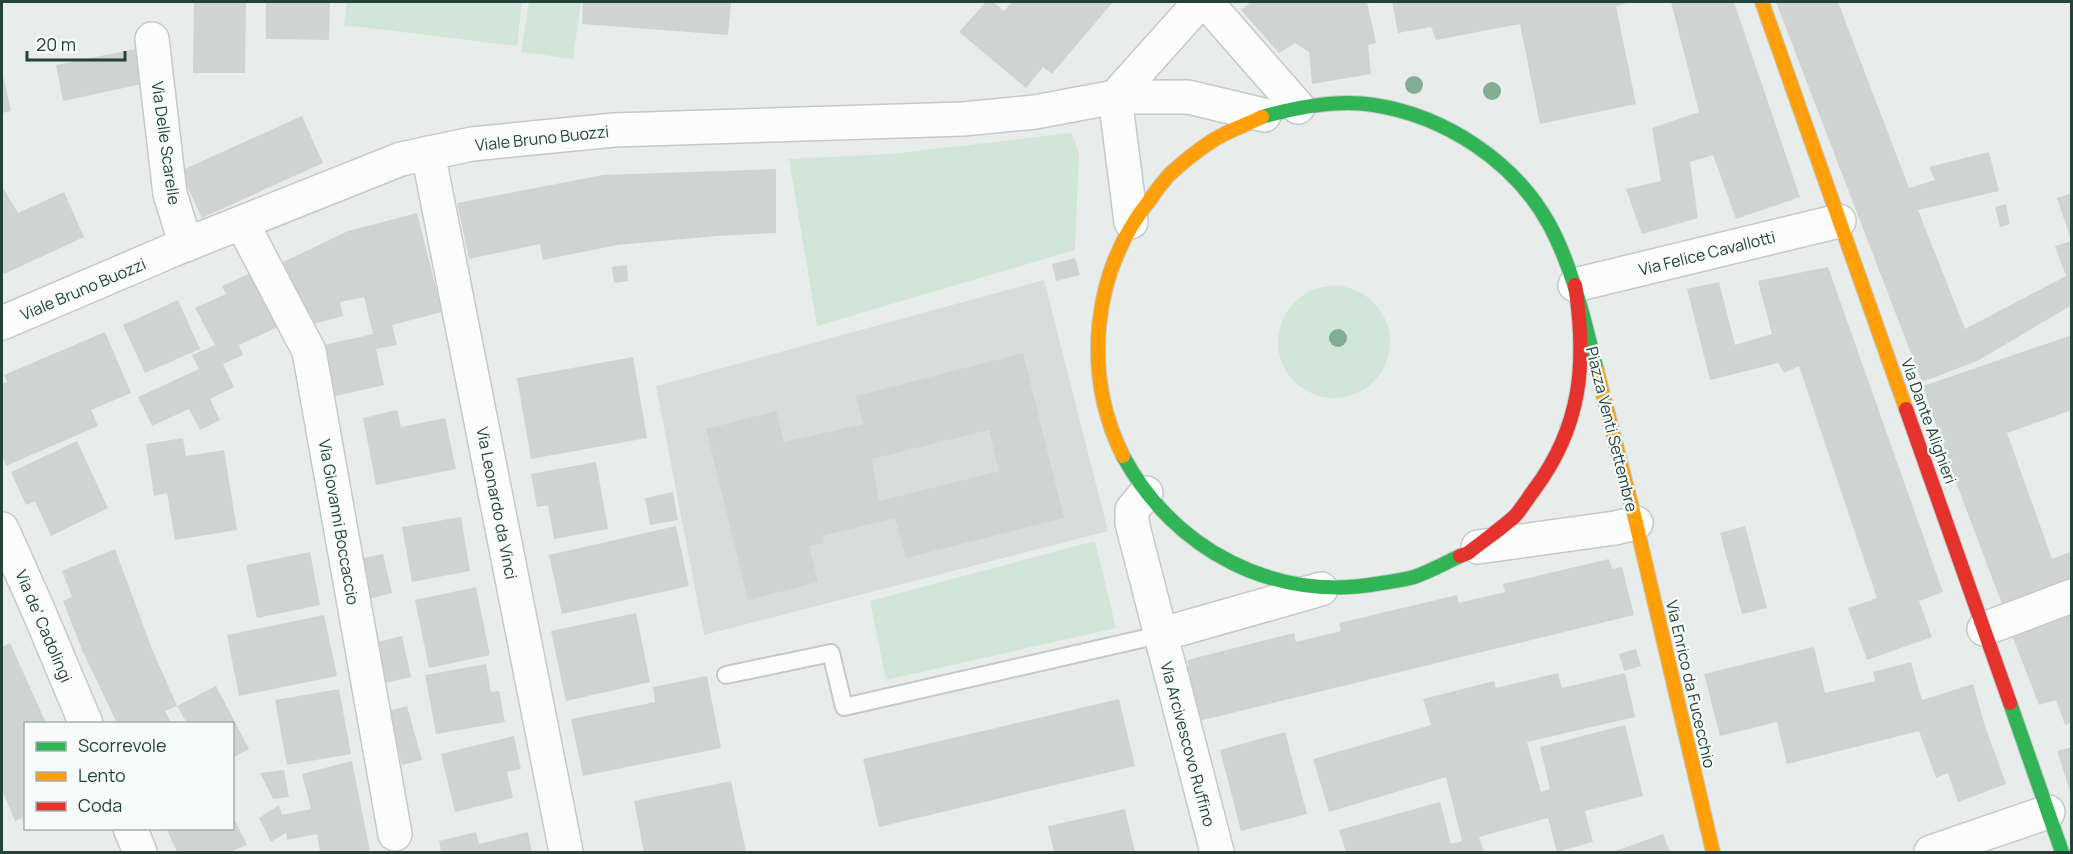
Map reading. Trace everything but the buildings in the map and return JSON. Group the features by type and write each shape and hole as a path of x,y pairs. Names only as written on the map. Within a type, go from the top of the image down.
{"street":[{"path":"1131,222 1115,97 1200,2"},
{"path":"1206,2 1298,107"},
{"name":"Via Dante Alighieri","path":"1762,2 2062,852"},
{"name":"Via Delle Scarelle","path":"152,39 170,194 186,245"},
{"name":"Piazza Venti Settembre","path":"1115,97 1188,97 1264,115"},
{"name":"Viale Bruno Buozzi","path":"2,323 186,245 402,159 472,144 614,130 963,119 1035,112 1115,97"},
{"name":"Piazza Venti Settembre","path":"1478,547 1636,523 1575,285 1563,250 1546,218 1524,188 1500,164 1468,140 1436,123 1401,111 1333,103 1298,107 1264,115 1224,132 1188,156 1157,187 1131,222 1115,254 1104,288 1098,324 1097,360 1102,396 1111,430 1126,463 1146,493 1170,521 1198,544 1229,563 1263,578 1321,589 1371,588 1407,580 1436,570 1478,547 1513,517 1551,467 1574,409 1582,347 1575,285"},
{"name":"Via Leonardo da Vinci","path":"428,153 566,852"},
{"name":"Via Felice Cavallotti","path":"1575,285 1839,221"},
{"name":"Via Giovanni Boccaccio","path":"242,223 309,351 395,834"},
{"path":"1146,493 1132,510 1132,523 1159,635"},
{"name":"Via Enrico da Fucecchio","path":"1636,523 1713,852"},
{"name":"Via de' Cadolingi","path":"2,529 86,722"},
{"name":"Piazza Venti Settembre","path":"1159,635 1321,589"},
{"path":"1984,630 2072,596"},
{"name":"Via Arcivescovo Ruffino","path":"1159,635 1217,852"},
{"path":"1931,852 2048,812"},
{"path":"131,830 140,852"}],"lane":[{"path":"726,675 831,653 844,707 1159,635"}],"shaded area":[{"path":"1044,280 1108,531 704,635 656,386"}],"green space":[{"path":"347,2 522,2 517,46 344,25"},
{"path":"529,2 581,2 573,59 521,52"},
{"path":"1072,133 1079,154 1075,250 817,326 789,159 891,154"},
{"path":"1334,286 1355,290 1373,303 1386,321 1390,342 1386,363 1373,381 1355,394 1334,398 1313,394 1295,381 1282,363 1278,342 1282,321 1295,303 1313,290"},
{"path":"1095,541 1116,628 886,680 870,601"}],"traffic: fast":[{"path":"1262,117 1318,105 1360,103 1426,119 1475,145 1517,180 1549,224 1558,241 1578,296 1597,371"},
{"path":"1123,456 1145,490 1170,519 1200,543 1232,563 1267,577 1304,585 1342,587 1382,583 1414,577 1460,556"},
{"path":"2010,703 2062,852"}],"traffic: slow":[{"path":"1762,2 1906,409"},
{"path":"1123,456 1110,424 1102,391 1098,358 1099,324 1105,291 1115,260 1130,229 1169,175 1212,141 1262,117"},
{"path":"1597,371 1636,523 1713,852"}],"traffic: jam":[{"path":"1460,556 1468,553 1515,516 1550,466 1562,442 1571,417 1580,367 1579,313 1575,285"},
{"path":"1906,409 2010,703"}]}
